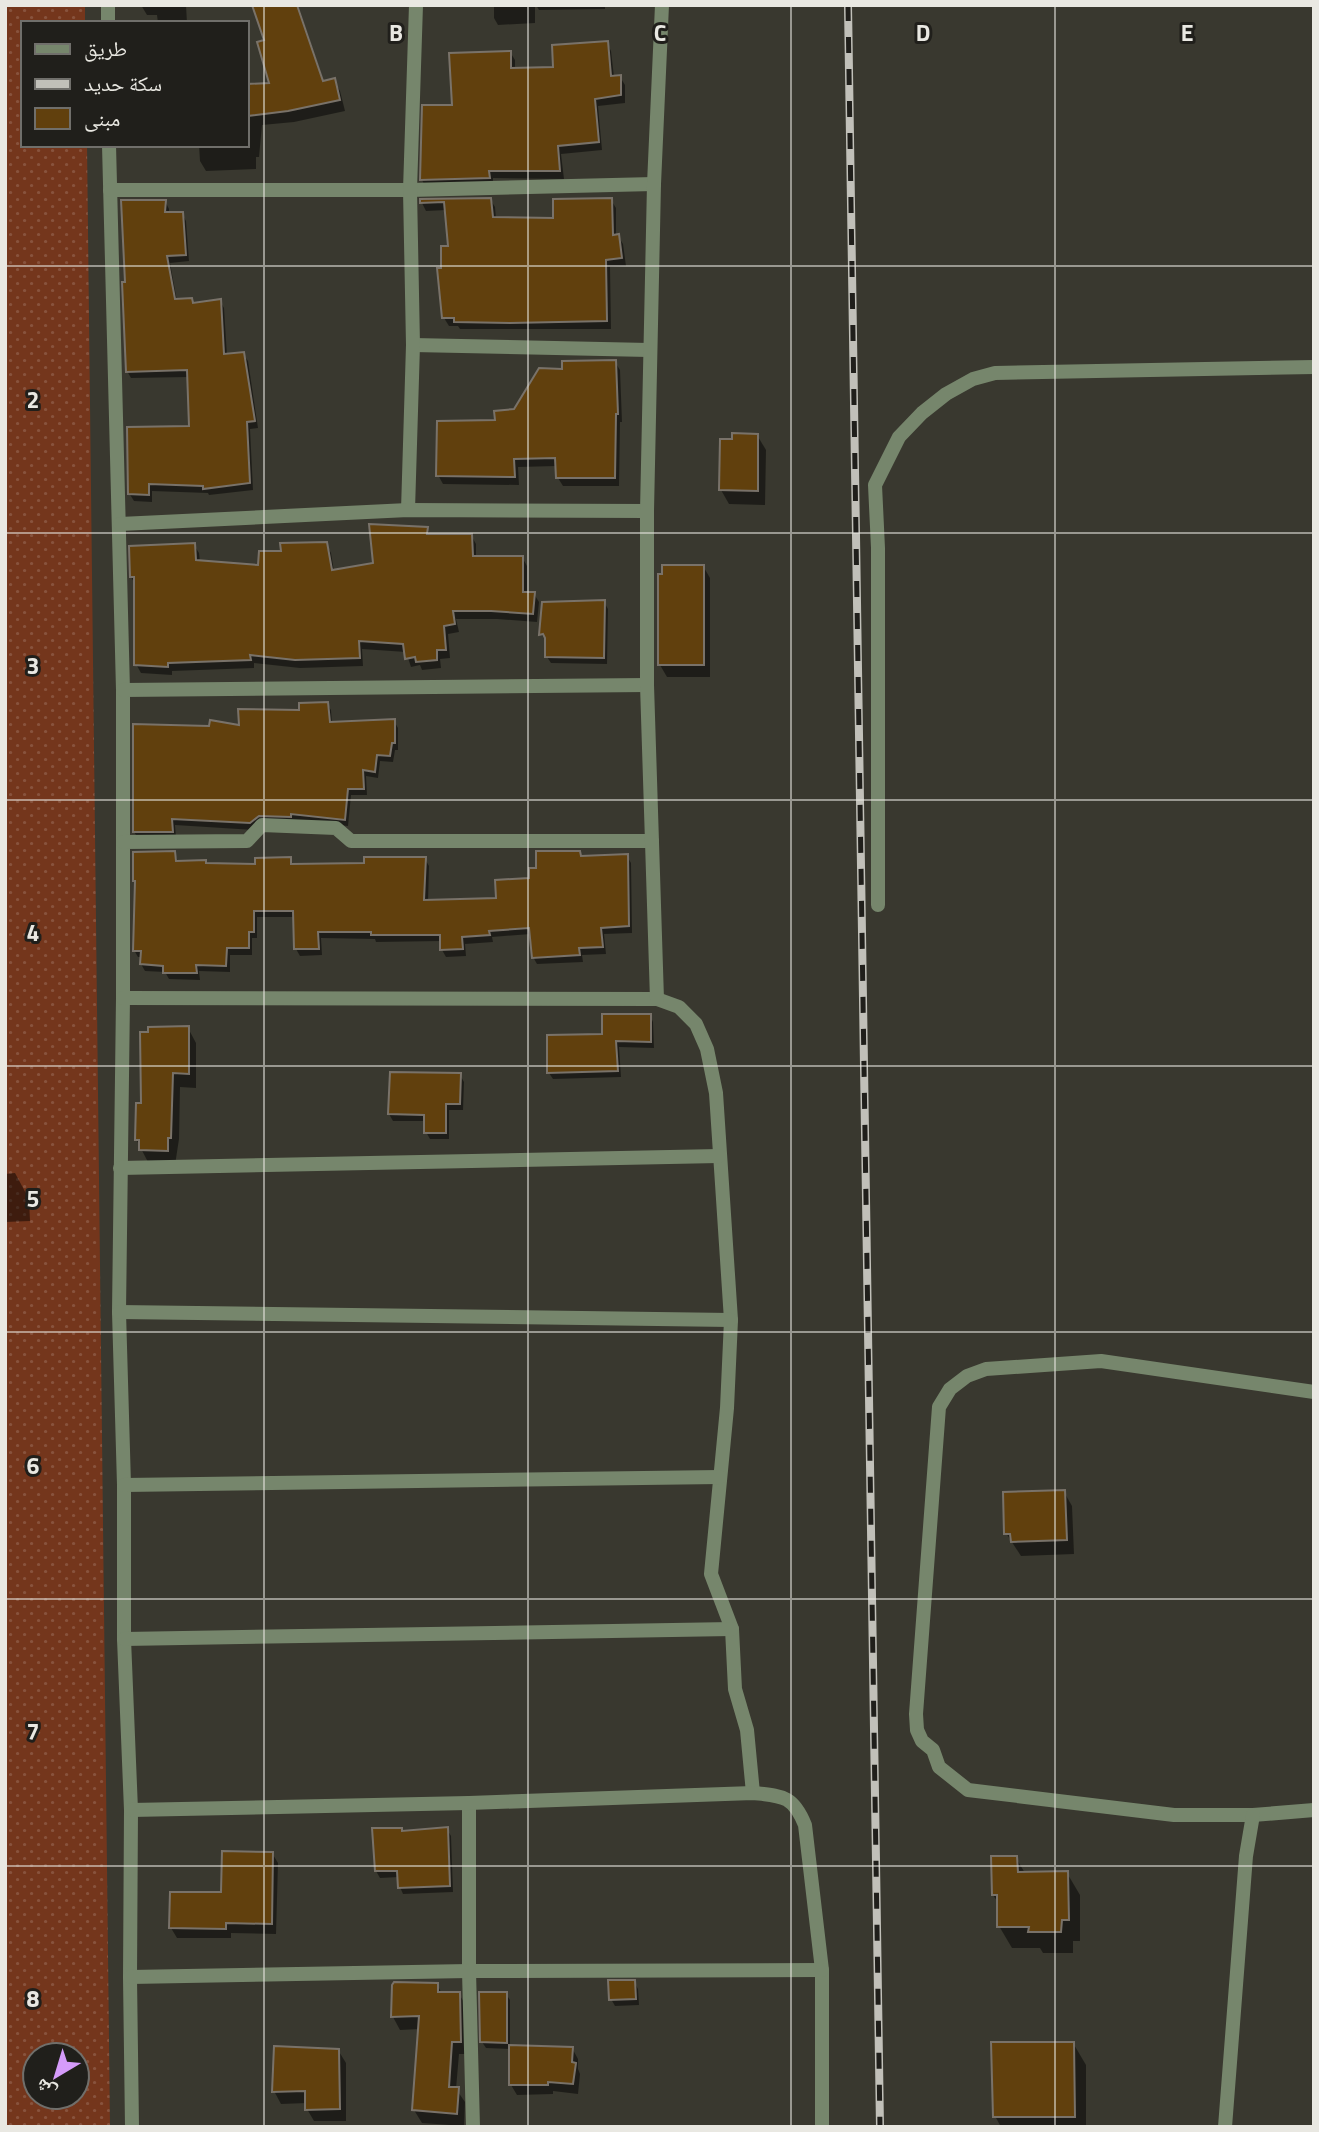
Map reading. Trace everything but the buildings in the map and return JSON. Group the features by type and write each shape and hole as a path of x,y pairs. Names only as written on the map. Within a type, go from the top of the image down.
{"street":[{"path":"408,510 412,345 410,190 416,5"},
{"path":"657,999 647,685 647,511 649,350 662,5"},
{"path":"109,147 123,690 119,1312 124,1485 124,1639 131,1810 132,2127"},
{"path":"110,190 410,190 654,184"},
{"path":"412,345 649,350"},
{"path":"878,905 878,562 875,485 899,437 922,413 946,394 973,379 995,373 1314,367"},
{"path":"120,524 408,510 647,511"},
{"path":"123,690 647,685"},
{"path":"123,842 247,841 262,825 336,828 351,841 652,841"},
{"path":"123,998 657,999 679,1007 696,1024 707,1049 716,1093 731,1320 727,1408 711,1574 732,1629 735,1689 747,1730 752,1793"},
{"path":"121,1168 719,1156"},
{"path":"119,1312 731,1320"},
{"path":"1314,1392 1101,1361 986,1369 967,1376 950,1388 939,1407 916,1714 917,1730 922,1741 933,1750 939,1767 968,1790 1174,1815 1253,1815 1314,1810"},
{"path":"124,1485 720,1477"},
{"path":"124,1639 732,1629"},
{"path":"131,1810 469,1803 752,1793 780,1796 798,1806 805,1825 822,1970 822,2127"},
{"path":"469,1803 473,2127"},
{"path":"1225,2127 1245,1856 1253,1815"},
{"path":"130,1977 469,1971 822,1970"}],"shaded area":[{"path":"5,5 85,5 85,21 21,21 21,147 87,147 110,2127 5,2127"}],"railway":[{"path":"848,5 880,2127"}]}
